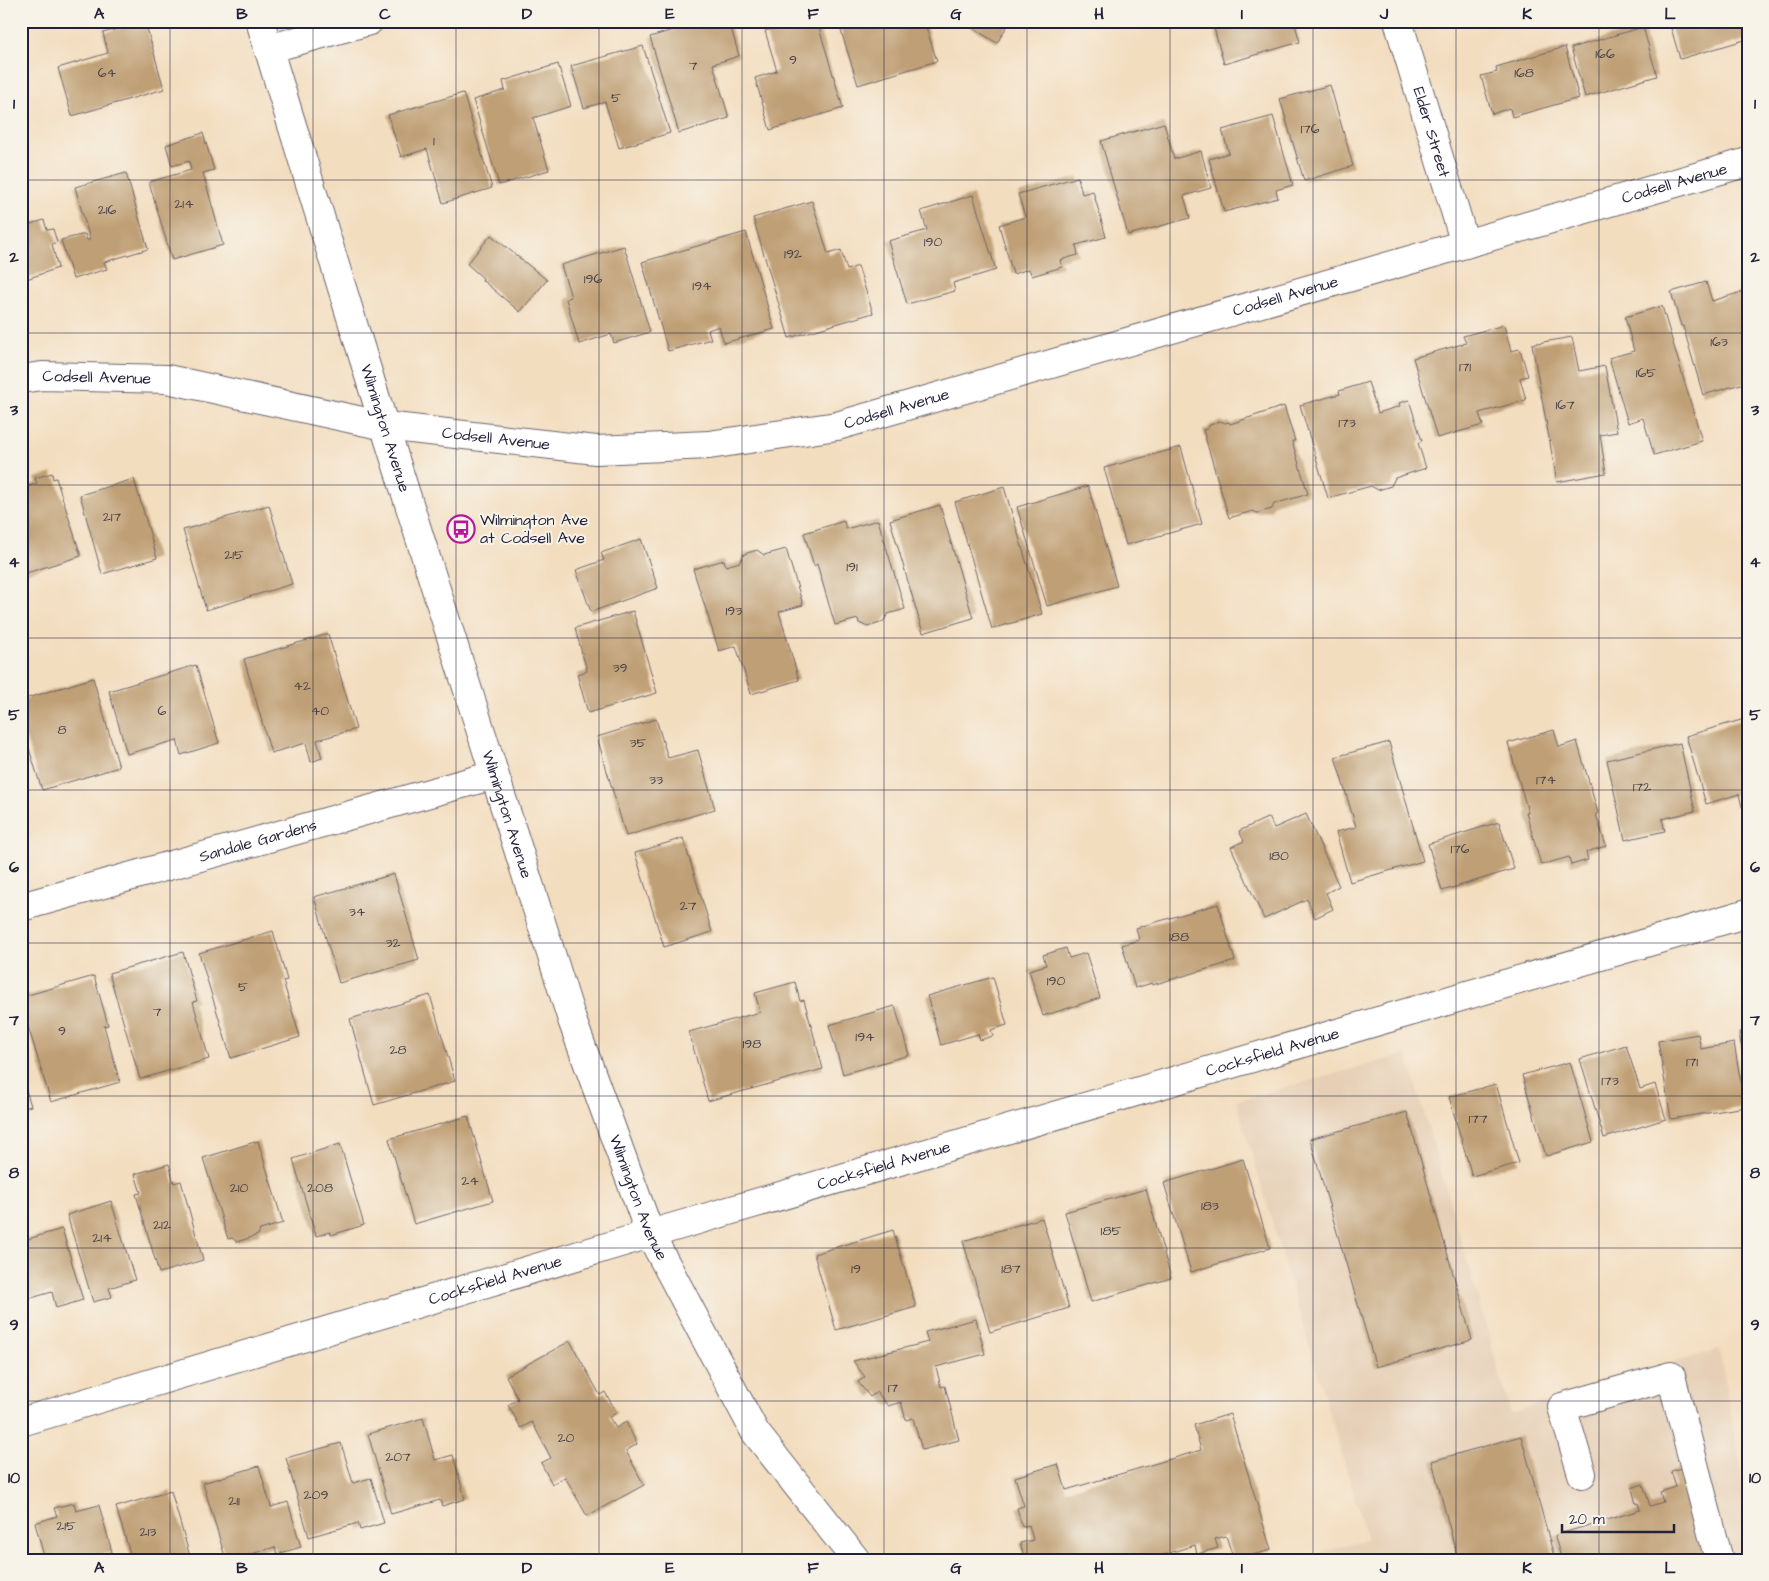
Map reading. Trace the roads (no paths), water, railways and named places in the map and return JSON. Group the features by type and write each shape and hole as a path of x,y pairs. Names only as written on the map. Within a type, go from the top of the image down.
{"street":[{"name":"Wilmington Avenue","path":"260,21 572,1020 650,1234 756,1432 856,1560"},
{"path":"268,49 368,21"},
{"name":"Elder Street","path":"1398,21 1465,244"},
{"name":"Codsell Avenue","path":"21,379 42,376 167,380 385,426 596,450 709,445 837,426 1748,162"},
{"name":"Sandale Gardens","path":"21,907 494,775"},
{"name":"Cocksfield Avenue","path":"21,1422 650,1234 1748,913"},
{"path":"1582,1474 1562,1408 1671,1376 1719,1560"}],"place":[{"name":"Wilmington Ave at Codsell Ave","path":"461,529"}]}
